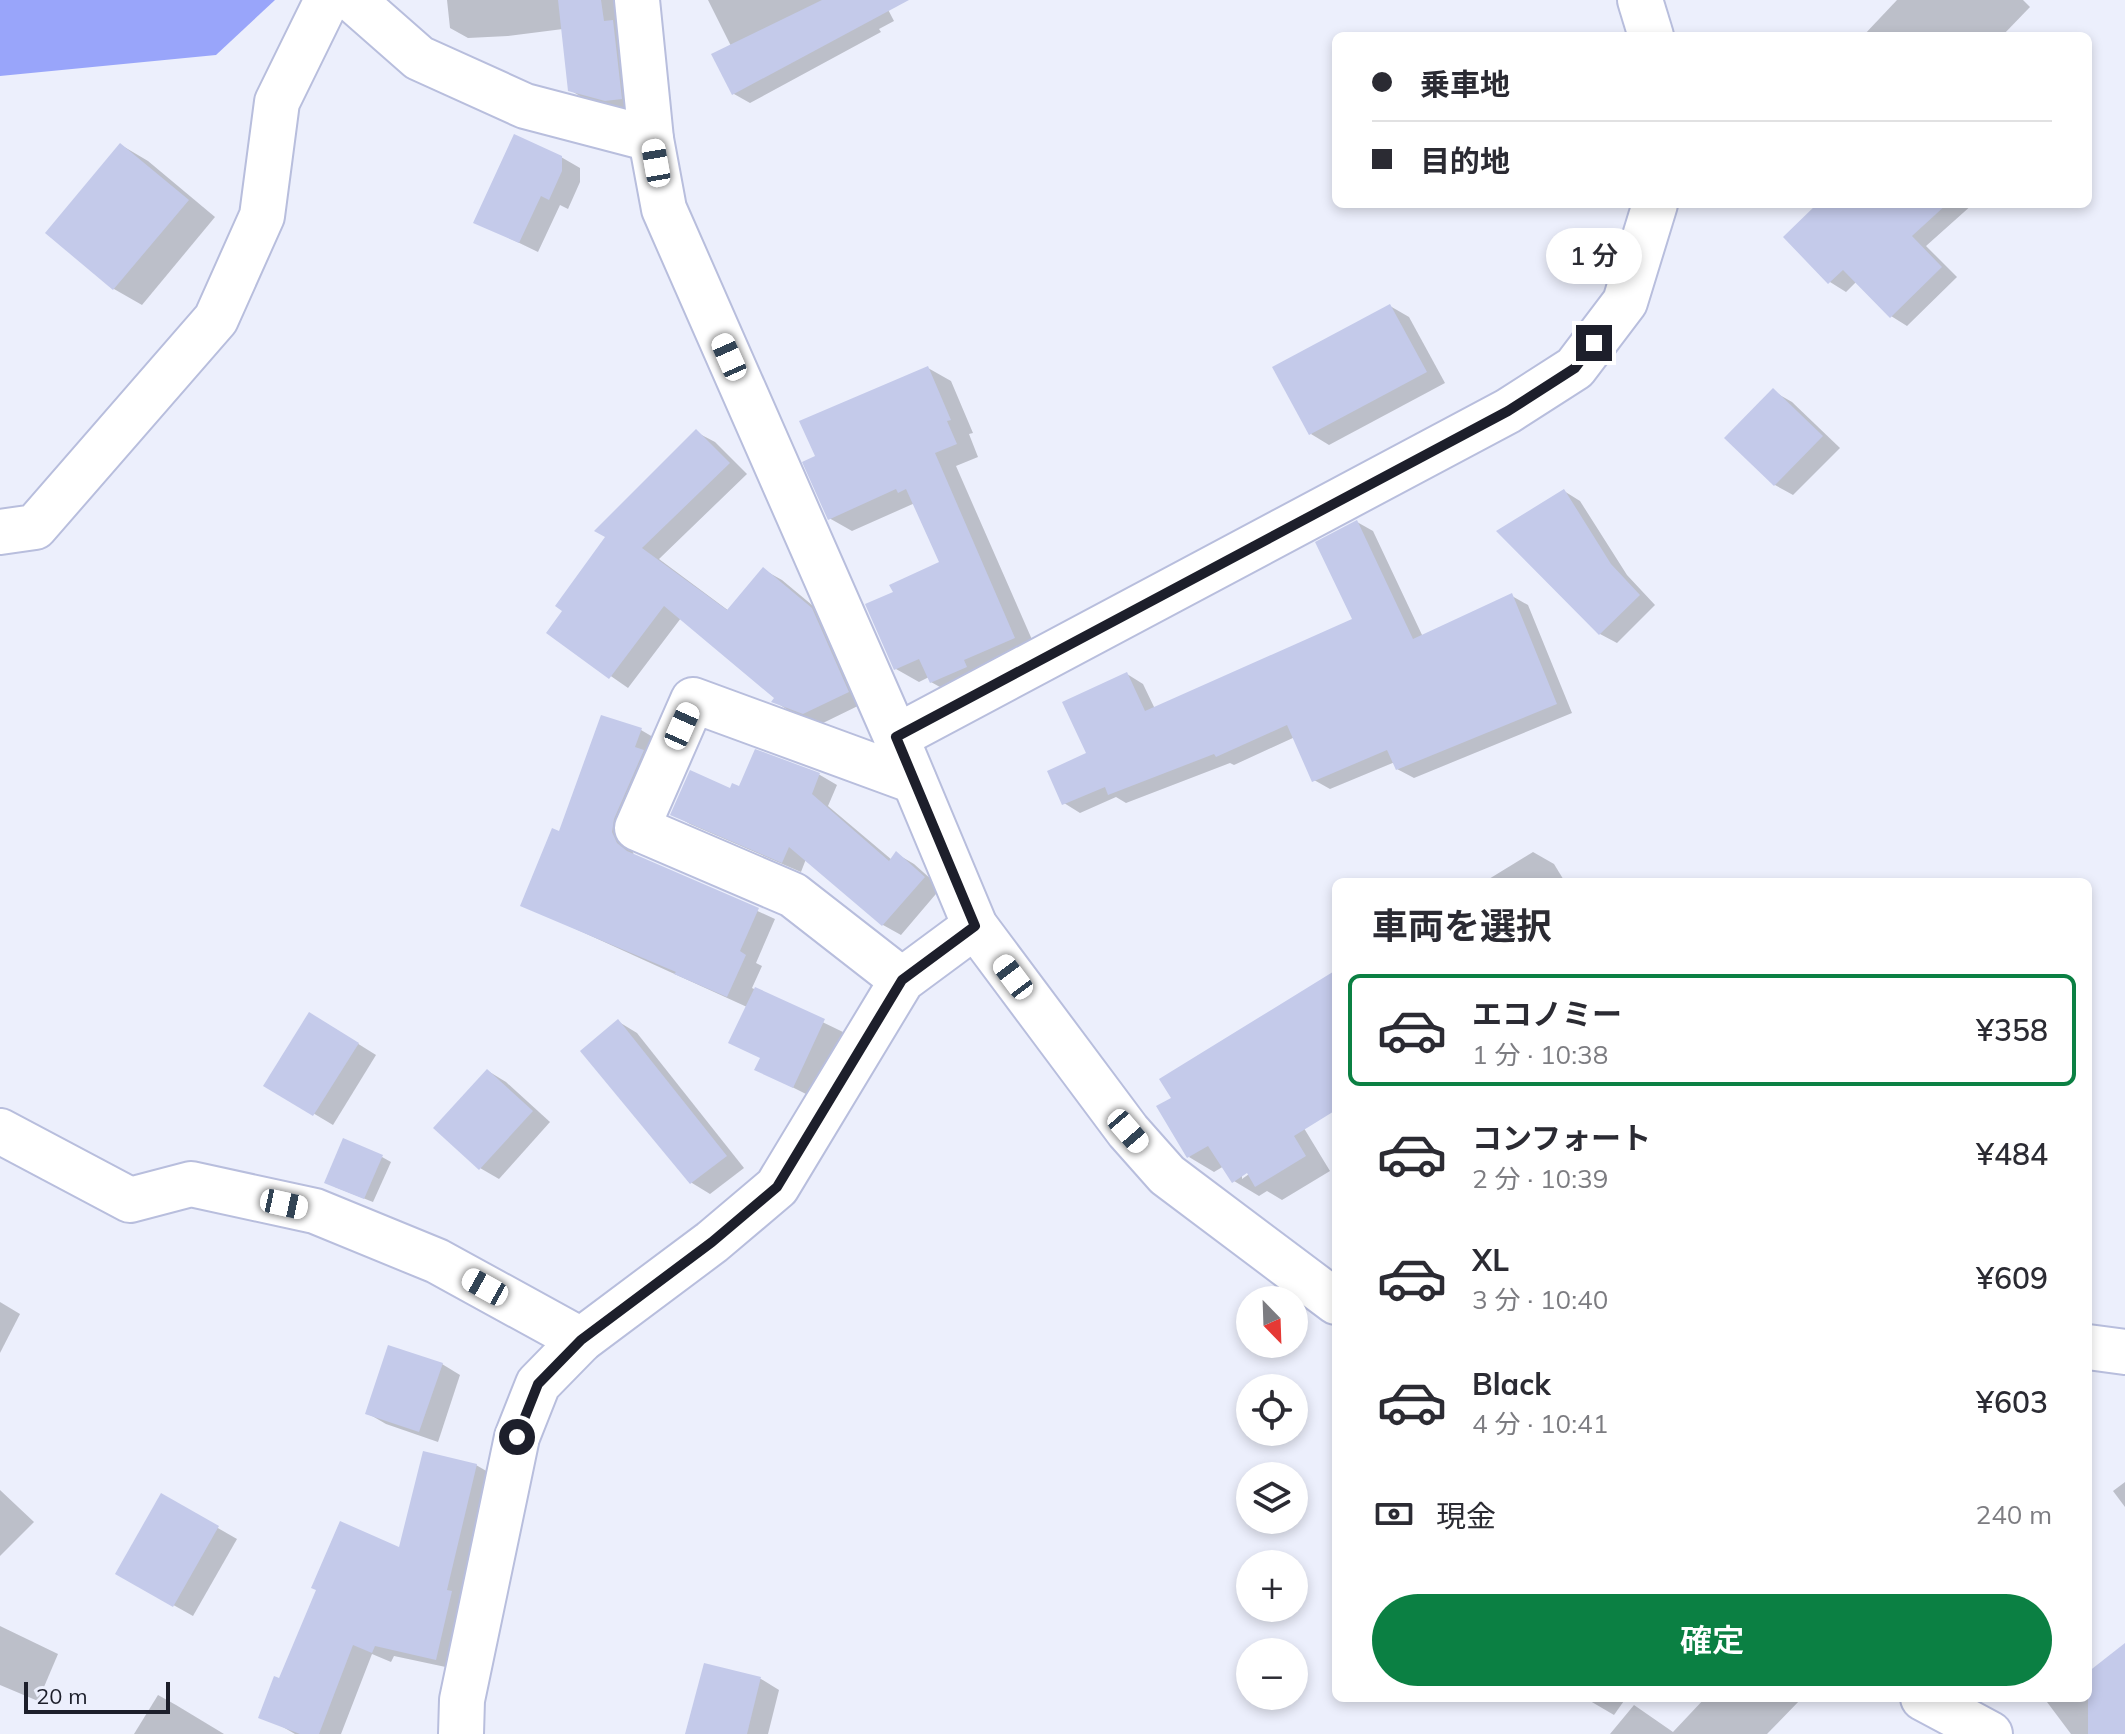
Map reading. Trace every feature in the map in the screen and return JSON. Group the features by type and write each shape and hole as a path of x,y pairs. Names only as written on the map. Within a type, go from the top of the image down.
{"street":[{"path":"0,532 35,527 216,319 262,216 277,102 327,0"},
{"path":"353,0 419,58 525,106 651,139"},
{"path":"637,0 651,139 664,209 896,737 975,926 1128,1131 1167,1175 1332,1299"},
{"path":"1640,0 1650,32"},
{"path":"896,737 1508,411 1575,368 1625,302 1654,208"},
{"path":"902,980 793,895 637,828 693,700 914,781"},
{"path":"461,1734 462,1700 517,1437 538,1384 581,1340 712,1242 777,1187 902,980 975,926"},
{"path":"0,1131 130,1200 191,1184 315,1211 437,1261 581,1340"},
{"path":"2092,1348 2125,1352"},
{"path":"1930,1702 1990,1734"}],"shaded area":[{"path":"0,0 275,0 216,55 0,76"}],"building":[{"path":"558,0 601,0 604,21 613,20 622,99 605,101 568,91"},
{"path":"822,0 909,0 732,95 711,54"},
{"path":"514,134 562,156 562,171 549,200 541,196 519,243 473,223"},
{"path":"120,143 189,200 113,290 45,233"},
{"path":"1813,208 1943,208 1912,236 1942,267 1890,318 1843,270 1828,284 1783,237"},
{"path":"1390,304 1427,372 1309,435 1272,367"},
{"path":"928,366 951,420 947,421 957,444 935,453 1015,638 964,660 967,667 930,683 919,659 894,670 865,604 893,592 889,585 939,562 906,489 898,493 896,489 828,520 802,462 815,456 799,421"},
{"path":"1773,388 1823,436 1774,486 1724,438"},
{"path":"696,429 730,463 642,548 727,610 763,567 812,608 849,692 803,714 771,702 774,698 664,606 609,679 546,633 562,611 555,606 605,537 594,531"},
{"path":"1564,489 1611,564 1640,595 1599,635 1496,531"},
{"path":"1357,520 1413,639 1512,593 1557,704 1396,770 1387,750 1312,782 1287,725 1216,757 1214,754 1108,795 1105,787 1062,805 1047,771 1086,753 1062,702 1127,672 1145,711 1352,619 1315,542"},
{"path":"601,715 642,728 635,747 644,750 614,819 612,832 617,843 627,851 759,908 740,951 746,955 727,997 520,906 552,828 559,831"},
{"path":"755,749 820,773 812,794 889,861 896,851 925,877 882,926 789,847 782,863 670,815 690,770 730,788 732,783 739,786"},
{"path":"1332,972 1332,1112 1294,1136 1306,1156 1255,1187 1247,1173 1232,1183 1208,1146 1187,1158 1156,1106 1171,1098 1159,1079"},
{"path":"755,987 825,1019 793,1088 754,1070 760,1058 728,1043"},
{"path":"309,1012 359,1043 313,1116 263,1086"},
{"path":"618,1019 727,1156 690,1184 580,1051"},
{"path":"487,1069 533,1111 479,1170 433,1128"},
{"path":"343,1138 383,1155 364,1199 324,1183"},
{"path":"388,1345 443,1363 419,1432 365,1414"},
{"path":"423,1451 477,1464 447,1590 452,1591 436,1660 375,1646 372,1653 353,1645 319,1734 300,1734 258,1718 274,1676 279,1678 316,1590 311,1588 340,1521 399,1547"},
{"path":"161,1493 219,1526 173,1607 115,1574"},
{"path":"2125,1643 2125,1734 2088,1734 2092,1669"},
{"path":"704,1663 761,1677 747,1734 685,1734"}],"route":[{"path":"517,1437 538,1384 581,1340 712,1242 777,1187 902,980 975,926 896,737 1508,411 1575,368 1594,343"}]}
